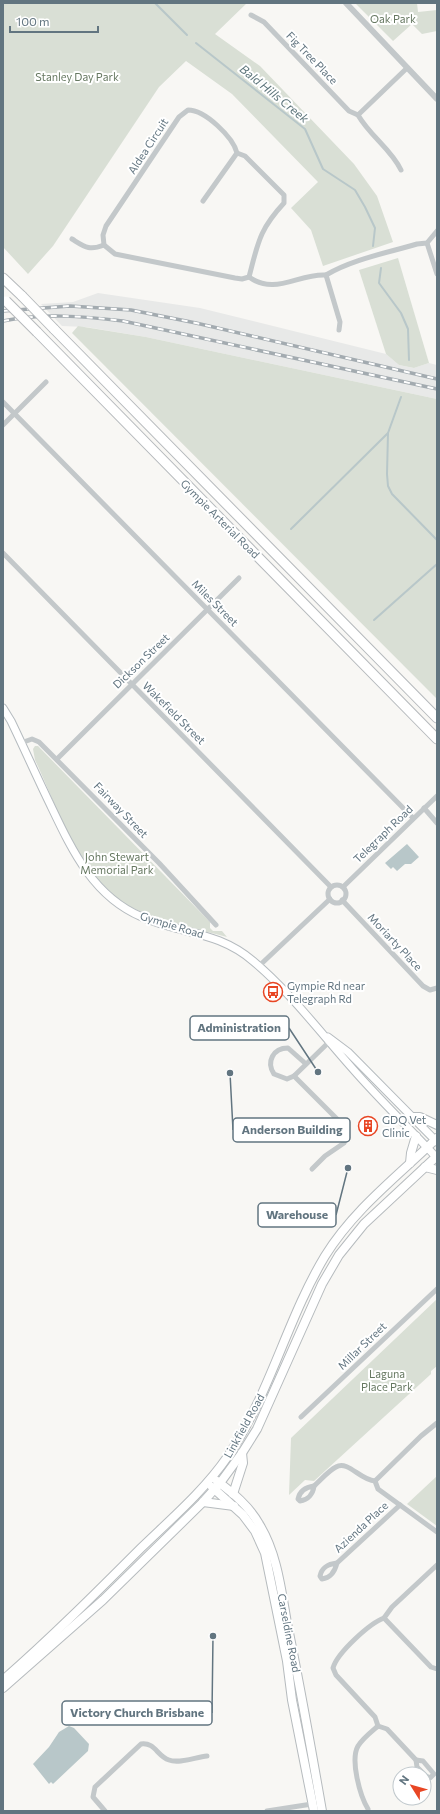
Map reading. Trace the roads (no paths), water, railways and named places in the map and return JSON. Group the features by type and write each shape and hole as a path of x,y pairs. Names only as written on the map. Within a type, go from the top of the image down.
{"highway":[{"name":"Gympie Arterial Road","path":"3,278 437,718"},
{"name":"Gympie Arterial Road","path":"4,299 437,739"}],"main road":[{"name":"Gympie Road","path":"3,708 73,853 102,891 134,914 154,922 200,933 237,949 259,966 324,1034 353,1056 436,1140"},
{"name":"Gympie Road","path":"324,1034 329,1042 361,1079 437,1157"},
{"path":"412,1117 420,1117 437,1125"},
{"path":"410,1163 416,1136"},
{"name":"Linkfield Road","path":"3,1680 71,1617 209,1479 235,1444 255,1410 311,1283 325,1256 356,1215 436,1140"},
{"name":"Linkfield Road","path":"3,1688 84,1618 203,1502 217,1486 242,1453 267,1408 322,1284 334,1262 358,1231 437,1157"},
{"path":"425,1167 437,1170"},
{"path":"233,1494 243,1462 242,1453"},
{"name":"Carseldine Road","path":"209,1479 217,1486 254,1531 267,1561 287,1661 292,1700 313,1807"},
{"name":"Carseldine Road","path":"217,1486 233,1494 247,1507 259,1523 274,1556 322,1811"},
{"path":"203,1502 234,1506"}],"street":[{"path":"346,3 437,99"},
{"name":"Fig Tree Place","path":"251,15 264,22 349,111 358,115"},
{"path":"401,170 396,159 364,126 358,115 407,68"},
{"name":"Aldea Circuit","path":"104,245 103,235 106,226 179,117 188,110 195,110 209,118 233,142 237,153 245,156 284,195 284,203 272,216 260,235 249,277"},
{"path":"203,202 237,153"},
{"path":"72,239 88,248 96,248 104,245 115,254 235,278 242,279 249,277 255,282 280,285 318,274 326,275 334,269 346,264 417,244 427,243 437,231"},
{"path":"427,243 437,274"},
{"path":"326,275 340,322 339,330"},
{"path":"3,425 46,382"},
{"name":"Miles Street","path":"3,402 413,818"},
{"name":"Wakefield Street","path":"3,554 331,887"},
{"name":"Dickson Street","path":"56,759 239,578"},
{"name":"Fairway Street","path":"21,743 30,739 35,739 210,916 216,925"},
{"name":"Telegraph Road","path":"343,888 437,796"},
{"path":"424,808 437,822"},
{"path":"338,885 343,888 345,892 342,900 334,902 330,899 328,894 331,887 338,885"},
{"path":"259,966 330,899"},
{"name":"Moriarty Place","path":"342,900 423,986 430,990 437,988"},
{"path":"306,1064 288,1048 282,1048 271,1058 270,1069 274,1074 287,1078 294,1076 329,1042"},
{"path":"294,1076 342,1124 347,1132 344,1143 325,1156 312,1169"},
{"name":"Millar Street","path":"301,1417 437,1289"},
{"path":"314,1486 334,1468 340,1465 345,1465 367,1481 375,1481 421,1436 437,1423"},
{"path":"375,1481 378,1488 437,1532"},
{"name":"Azienda Place","path":"337,1564 400,1505"},
{"path":"378,1726 375,1717 336,1675 333,1668 336,1659 374,1623 384,1618 392,1607 437,1565"},
{"path":"384,1618 431,1667 437,1669"},
{"path":"378,1726 387,1729 416,1760 417,1766"},
{"path":"368,1809 362,1800 355,1756 361,1742 378,1726"},
{"path":"105,1811 93,1796 95,1787 141,1744 152,1745 163,1757 173,1761 206,1756"},
{"path":"416,1760 423,1761 427,1766"},
{"path":"267,1811 313,1807"}],"waterway":[{"name":"Bald Hills Creek","path":"155,3 187,35"},
{"name":"Bald Hills Creek","path":"196,43 305,129 323,169 355,190 365,207 375,228 373,246"},
{"name":"Bald Hills Creek","path":"381,268 379,283 401,313 408,329 409,360"},
{"name":"Bald Hills Creek","path":"401,397 388,433 388,486 392,494 437,540"},
{"path":"291,529 388,433"},
{"path":"374,620 437,564"}],"railway":[{"path":"3,311 70,306 131,310 196,323 437,379"},
{"path":"3,321 18,318 48,316 123,321 437,389"}],"place":[{"name":"Gympie Rd near Telegraph Rd","path":"273,992"},
{"name":"Administration","path":"318,1072"},
{"name":"Anderson Building","path":"230,1073"},
{"name":"GDQ Vet Clinic","path":"368,1126"},
{"name":"Warehouse","path":"348,1168"},
{"name":"Victory Church Brisbane","path":"213,1636"}],"park label":[{"name":"Oak Park","path":"393,19"},
{"name":"Stanley Day Park","path":"77,77"},
{"name":"John Stewart Memorial Park","path":"117,863"},
{"name":"Laguna Place Park","path":"387,1380"}]}
